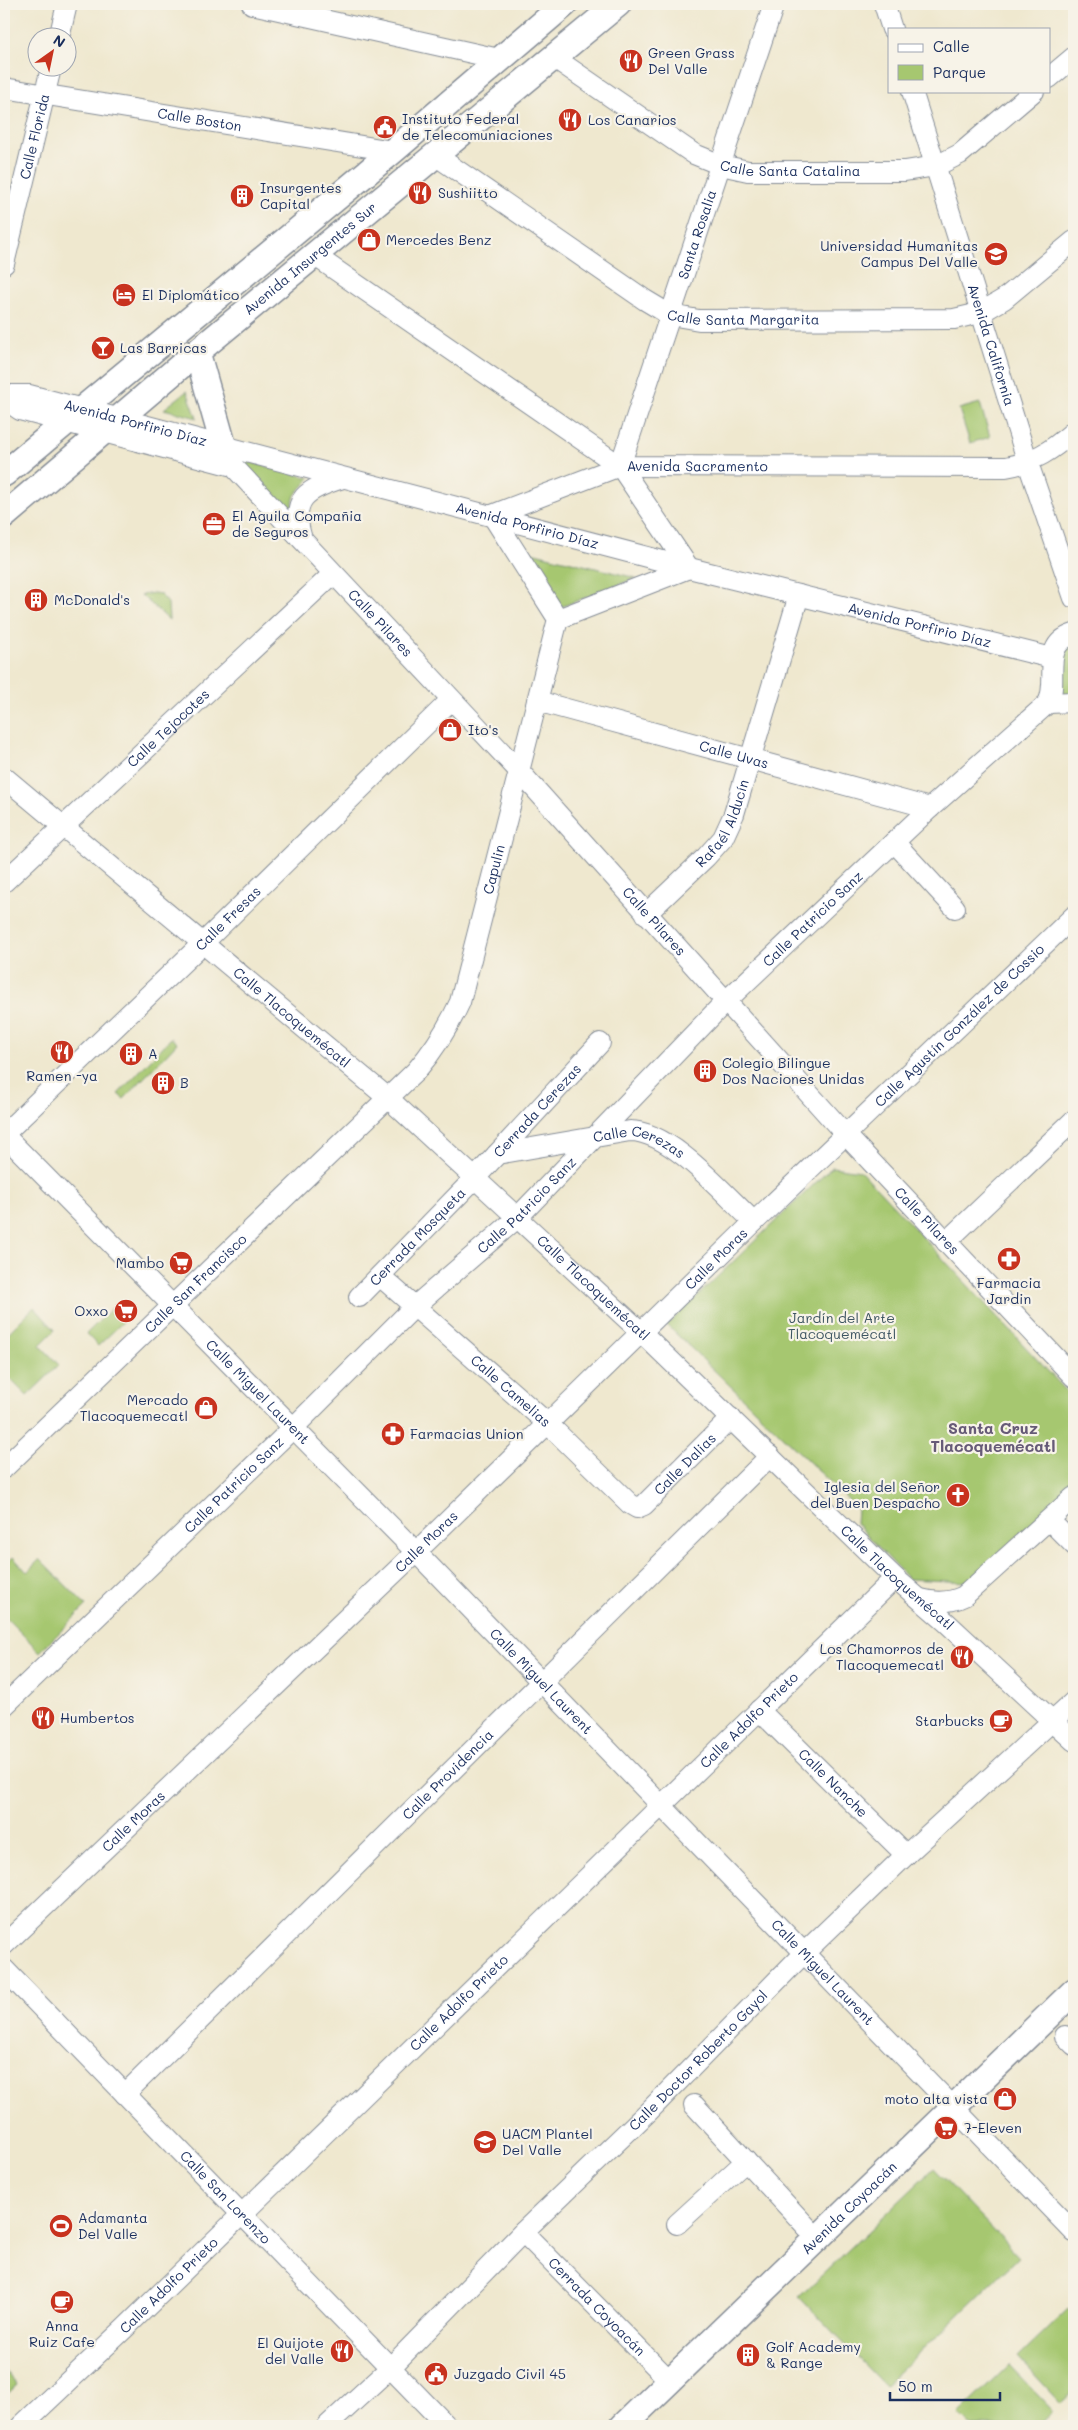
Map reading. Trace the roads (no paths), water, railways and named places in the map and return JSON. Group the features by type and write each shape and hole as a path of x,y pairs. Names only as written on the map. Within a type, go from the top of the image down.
{"main road":[{"path":"4,474 393,151 566,4"},
{"name":"Avenida Insurgentes Sur","path":"4,516 197,352 618,4"},
{"path":"197,352 228,455"},
{"name":"Avenida Coyoacán","path":"624,2426 1074,1991"}],"street":[{"path":"61,28 67,4"},
{"path":"252,4 498,60"},
{"name":"Santa Rosalia","path":"620,466 774,4"},
{"path":"884,4 892,28"},
{"name":"Calle Santa Catalina","path":"553,57 694,154 721,166 748,171 905,170 936,166 960,154 1033,92"},
{"path":"1050,77 1074,57"},
{"name":"Calle Florida","path":"4,264 48,78"},
{"name":"Calle Boston","path":"4,88 393,151"},
{"name":"Avenida California","path":"912,92 980,313 1074,598"},
{"name":"Calle Santa Margarita","path":"435,155 644,300 670,315 699,320 944,319 980,313 1004,299 1074,241"},
{"name":"Avenida Sacramento","path":"314,255 620,466 1006,467 1028,463 1054,448 1074,431"},
{"name":"Avenida Porfirio Díaz","path":"4,395 29,395 76,416"},
{"name":"Avenida Porfirio Díaz","path":"4,399 20,410 76,416 228,455 343,478 492,515 690,568 1052,658"},
{"name":"Calle Pilares","path":"228,455 304,544 520,772 846,1135 1074,1377"},
{"path":"620,466 690,568 558,618 492,515 620,466"},
{"path":"304,544 297,516 299,504 315,486 343,478"},
{"name":"Calle Tejocotes","path":"4,882 333,574"},
{"name":"Rafaél Alducín","path":"646,914 679,885 723,838 734,814 799,595"},
{"name":"Capulin","path":"388,1098 416,1071 436,1048 460,1002 558,618"},
{"path":"1074,634 1058,645 1052,658 1053,691 1048,703 1074,702"},
{"name":"Calle Fresas","path":"4,1135 202,944 450,700"},
{"name":"Calle Uvas","path":"537,701 930,808"},
{"name":"Calle Patricio Sanz","path":"4,1706 293,1428 414,1307 517,1218 725,1002 930,808 1048,703"},
{"name":"Calle Tlacoquemécatl","path":"4,777 388,1098 641,1332 895,1578 920,1598 1074,1741"},
{"path":"894,842 955,908"},
{"name":"Calle Agustín González de Cossio","path":"846,1135 1074,916"},
{"name":"Cerrada Cerezas","path":"475,1178 600,1043"},
{"name":"Calle San Francisco","path":"4,1468 388,1098"},
{"path":"946,1242 1074,1120"},
{"name":"Calle Cerezas","path":"498,1154 639,1131 659,1138 682,1155 754,1222"},
{"name":"Calle Miguel Laurent","path":"4,1135 416,1552 953,2106 1072,2224"},
{"name":"Calle Moras","path":"4,1945 416,1552 754,1222 846,1135"},
{"name":"Cerrada Mosqueta","path":"359,1296 475,1178"},
{"name":"Calle Camelias","path":"380,1276 547,1423 630,1504 637,1508"},
{"name":"Calle Dalias","path":"637,1508 644,1505 731,1418"},
{"name":"Calle Providencia","path":"125,2094 770,1456"},
{"path":"946,1622 947,1610 954,1600 974,1589 1074,1497"},
{"path":"1050,1520 1074,1545"},
{"name":"Calle Adolfo Prieto","path":"21,2426 242,2214 895,1578"},
{"path":"920,1598 930,1601 954,1600"},
{"name":"Calle Doctor Roberto Gayol","path":"328,2426 390,2368 523,2232 649,2111 805,1952 906,1854 1074,1701"},
{"name":"Calle Nanche","path":"759,1710 906,1854"},
{"name":"Calle San Lorenzo","path":"4,1968 447,2426"},
{"path":"694,2105 817,2238"},
{"path":"677,2224 746,2161"},
{"name":"Cerrada Coyoacán","path":"523,2232 670,2381"}],"place":[{"name":"Green Grass Del Valle","path":"631,61"},
{"name":"Los Canarios","path":"570,120"},
{"name":"Instituto Federal de Telecomuniaciones","path":"385,127"},
{"name":"Sushiitto","path":"420,193"},
{"name":"Insurgentes Capital","path":"242,196"},
{"name":"Mercedes Benz","path":"369,240"},
{"name":"Universidad Humanitas Campus Del Valle","path":"996,254"},
{"name":"El Diplomático","path":"124,295"},
{"name":"Las Barricas","path":"103,348"},
{"name":"El Aguila Compañia de Seguros","path":"214,524"},
{"name":"McDonald's","path":"36,600"},
{"name":"Ito's","path":"450,730"},
{"name":"Ramen -ya","path":"62,1052"},
{"name":"A","path":"131,1054"},
{"name":"Colegio Bilingue Dos Naciones Unidas","path":"705,1071"},
{"name":"B","path":"163,1083"},
{"name":"Farmacia Jardin","path":"1009,1259"},
{"name":"Mambo","path":"181,1263"},
{"name":"Oxxo","path":"126,1311"},
{"name":"Mercado Tlacoquemecatl","path":"206,1408"},
{"name":"Farmacias Union","path":"393,1434"},
{"name":"Iglesia del Señor del Buen Despacho","path":"958,1495"},
{"name":"Los Chamorros de Tlacoquemecatl","path":"962,1657"},
{"name":"Humbertos","path":"43,1718"},
{"name":"Starbucks","path":"1001,1721"},
{"name":"moto alta vista","path":"1005,2099"},
{"name":"7-Eleven","path":"946,2128"},
{"name":"UACM Plantel Del Valle","path":"485,2142"},
{"name":"Adamanta Del Valle","path":"61,2226"},
{"name":"Anna Ruiz Cafe","path":"62,2302"},
{"name":"El Quijote del Valle","path":"342,2351"},
{"name":"Golf Academy & Range","path":"748,2355"},
{"name":"Juzgado Civil 45","path":"436,2374"}],"district":[{"name":"Santa Cruz Tlacoquemécatl","path":"993,1437"}],"park label":[{"name":"Jardín del Arte Tlacoquemécatl","path":"842,1326"}]}
